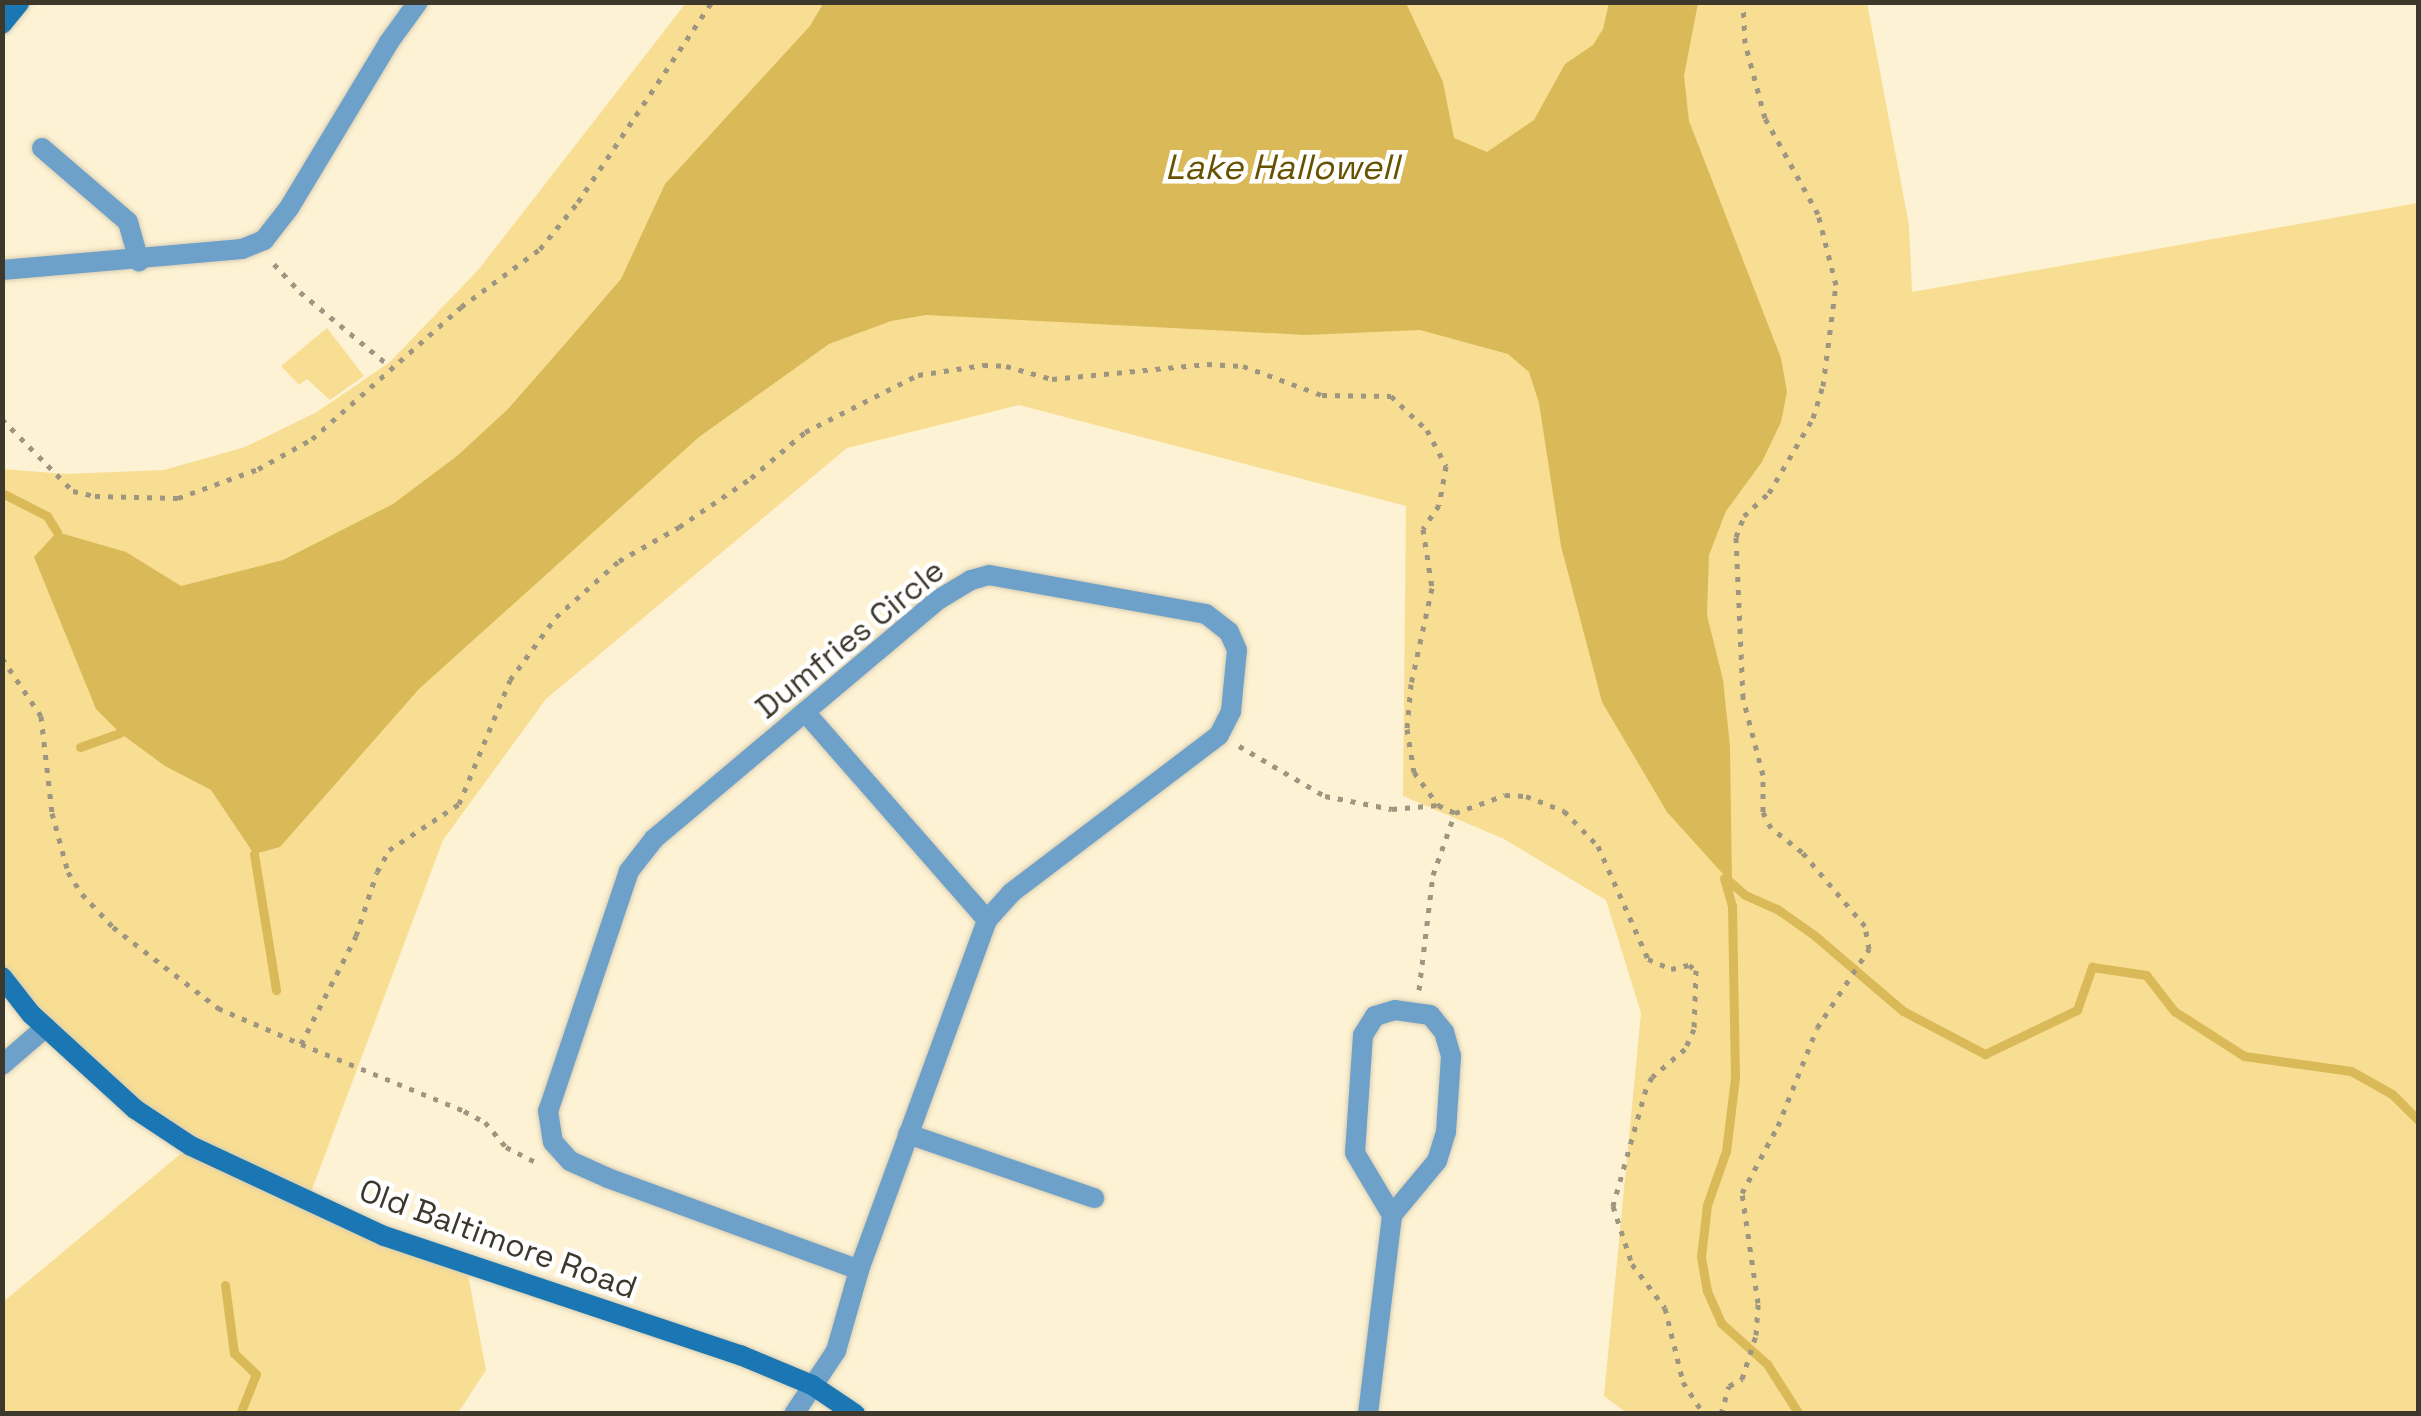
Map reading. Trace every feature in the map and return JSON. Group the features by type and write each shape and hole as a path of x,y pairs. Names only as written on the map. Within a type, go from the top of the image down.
{"street":[{"path":"2,24 20,2"},
{"path":"2,270 242,249 264,240 289,208 408,6"},
{"path":"42,148 128,222 139,260"},
{"name":"Dumfries Circle","path":"570,1161 553,1142 548,1111 628,871 654,840 939,599 989,574 1206,614 1230,632 1237,650 1231,711 1219,735"},
{"path":"804,712 987,920"},
{"path":"794,1414 836,1351 858,1270 987,920 1012,892 1219,735"},
{"name":"Old Baltimore Road","path":"2,977 46,1027 136,1109 191,1146 384,1236 740,1354 812,1385 855,1414"},
{"path":"1368,1414 1392,1215 1437,1161 1446,1132 1451,1056 1444,1032 1430,1014 1395,1010 1375,1016 1363,1035 1356,1153 1392,1215"},
{"path":"2,1066 46,1027"},
{"path":"908,1134 1094,1198"},
{"path":"570,1161 858,1270"}],"path":[{"path":"2,419 73,491 178,498 258,470 312,439 394,370 460,307 540,249 578,202 712,2"},
{"path":"1720,1414 1724,1395 1742,1379 1756,1335 1758,1304 1742,1193 1778,1126 1817,1028 1869,949 1866,926 1802,852 1771,828 1763,812 1763,776 1743,698 1734,569 1736,537 1744,516 1769,493 1814,418 1823,386 1836,285 1818,214 1764,118 1745,43 1743,2"},
{"path":"255,244 300,292 394,370"},
{"path":"301,1044 356,936 377,872 389,850 459,804 510,680 556,616 619,561 679,527 751,478 805,432 918,375 1006,366 1052,379 1207,364 1243,366 1322,395 1391,396 1427,430 1446,466 1439,505 1424,529 1432,588 1411,684 1408,729 1414,772 1438,805 1455,813 1505,796 1526,796 1564,811 1598,846 1648,959 1670,969 1689,965 1696,970 1694,1029 1685,1049 1652,1077 1646,1089 1613,1206 1632,1264 1665,1308 1683,1382 1704,1414"},
{"path":"2,658 41,716 52,813 68,872 82,894 113,927 218,1008 486,1122 506,1147 532,1163 570,1161"},
{"path":"1219,735 1324,796 1392,809 1438,805"},
{"path":"1417,1012 1432,876 1455,813"}],"shaded area":[{"path":"686,3 1867,3 1909,225 1912,292 2418,203 2418,1413 1627,1413 1604,1396 1641,1013 1606,900 1504,839 1403,796 1406,506 1019,405 847,448 546,699 443,840 308,1200 466,1264 486,1370 458,1413 3,1413 3,1302 190,1146 3,977 3,469 65,474 164,470 245,447 317,412 390,362 479,269"},
{"path":"327,328 364,376 330,400 307,379 299,385 281,366"}],"water":[{"name":"Lake Hallowell","path":"824,2 1406,3 1443,82 1454,138 1487,152 1534,120 1565,64 1593,45 1603,29 1609,3 1698,3 1684,76 1689,121 1781,358 1787,392 1781,422 1762,462 1726,511 1709,555 1707,615 1723,680 1730,746 1732,884 1667,812 1602,702 1561,546 1539,403 1529,372 1508,354 1420,330 1306,335 926,315 891,321 829,344 699,437 419,689 280,847 254,854 211,790 165,766 120,733 96,709 34,557 57,532 126,552 181,586 283,560 393,504 457,456 508,409 621,279 665,184 810,26"}],"waterway":[{"path":"4,494 47,516 57,532"},
{"path":"80,747 120,733"},
{"path":"254,854 276,990"},
{"path":"1724,878 1732,906 1735,1078 1726,1151 1707,1205 1701,1257 1707,1291 1721,1323 1767,1364 1799,1414"},
{"path":"1729,881 1745,895 1777,909 1814,935 1903,1011 1985,1054 2077,1010 2092,967 2146,975 2174,1011 2244,1056 2351,1071 2392,1094 2418,1120"},
{"path":"225,1285 234,1353 256,1374 240,1414"}]}
